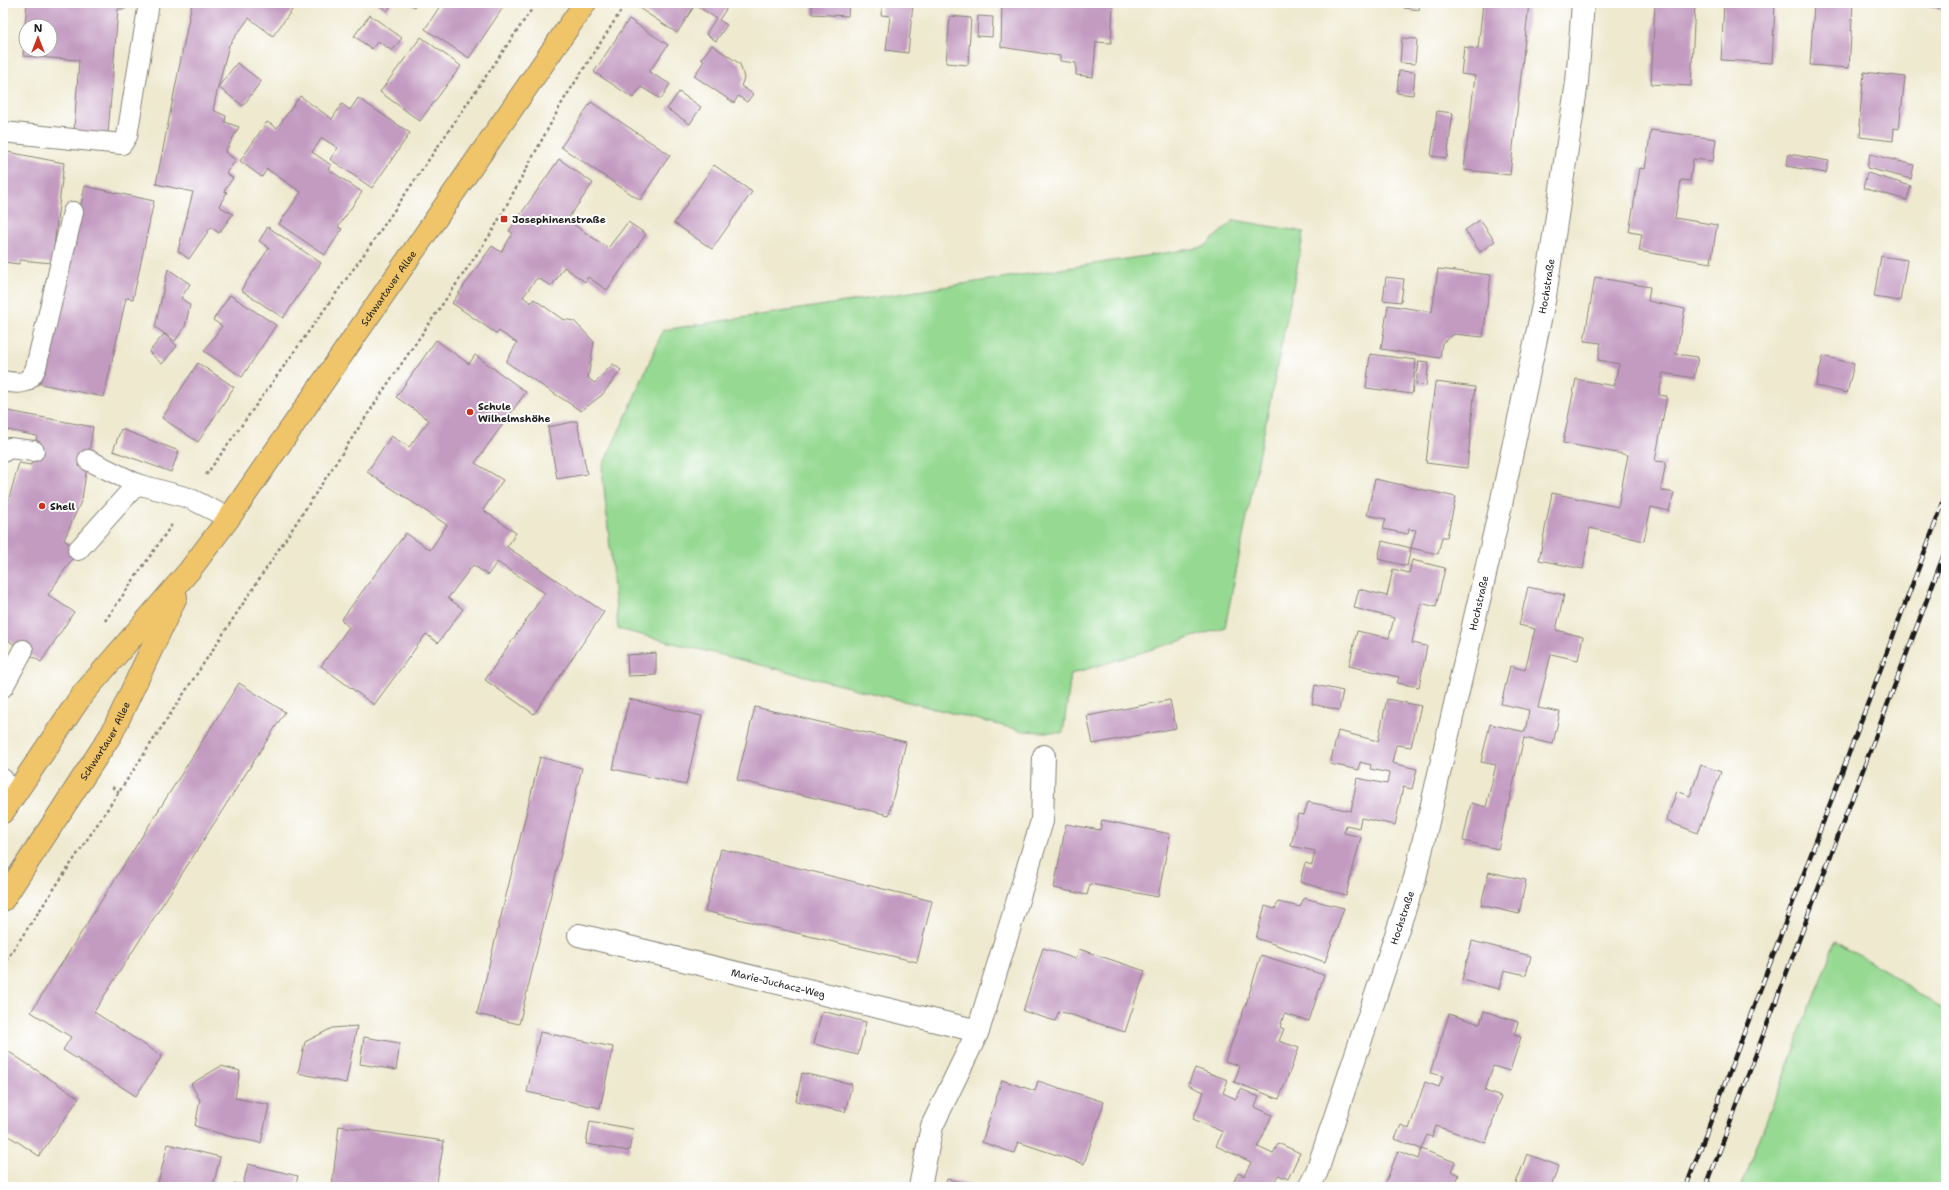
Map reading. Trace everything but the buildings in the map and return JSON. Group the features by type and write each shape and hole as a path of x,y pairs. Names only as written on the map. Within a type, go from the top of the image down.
{"main road":[{"name":"Schwartauer Allee","path":"5,809 82,695 188,571 229,518 585,3"},
{"name":"Schwartauer Allee","path":"3,900 112,733 188,571"}],"street":[{"name":"Hochstraße","path":"1309,1187 1324,1149 1418,863 1500,509 1545,296 1577,82 1583,3"},
{"path":"920,1187 932,1126 978,1031 1042,822 1044,756"},
{"name":"Marie-Juchacz-Weg","path":"580,935 978,1031"}],"lane":[{"path":"3,132 122,144 127,136 149,3"},
{"path":"3,381 25,382 32,377 36,367 73,212"},
{"path":"3,452 9,448 34,451"},
{"path":"88,460 137,484 190,498 229,518"},
{"path":"78,550 137,484"},
{"path":"3,687 23,650"},
{"path":"3,779 5,809"}],"path":[{"path":"101,627 190,498 367,250 536,3"},
{"path":"3,965 115,799 389,382 492,232 563,101 626,3"}],"green space":[{"path":"1234,220 1304,232 1225,627 1071,674 1063,733 1023,731 618,629 602,467 627,414 663,330 1204,247"},
{"path":"1835,942 1888,972 1946,1012 1946,1187 1741,1187"}],"railway":[{"path":"1686,1187 1946,495"},
{"path":"1706,1187 1946,549"}],"place":[{"name":"Josephinenstraße","path":"504,219"},
{"name":"Schule Wilhelmshöhe","path":"470,412"},
{"name":"Shell","path":"42,506"}]}
